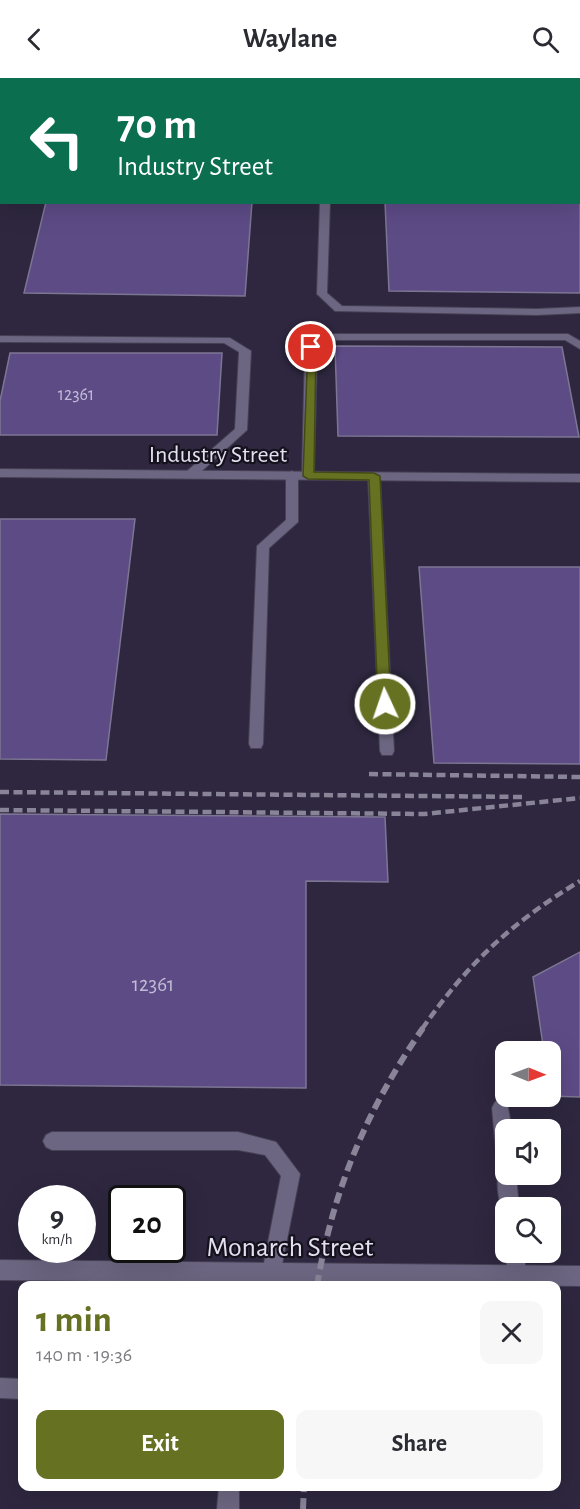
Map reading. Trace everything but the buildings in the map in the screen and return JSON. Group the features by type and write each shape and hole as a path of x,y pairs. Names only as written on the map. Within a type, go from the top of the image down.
{"street":[{"path":"325,204 322,294 339,309 537,312 580,310"},
{"path":"308,476 311,347 334,337 568,337 580,346"},
{"path":"0,339 226,340 245,351 241,430 190,475"},
{"name":"Industry Street","path":"0,474 580,477"},
{"path":"256,744 263,546 292,522 292,476"},
{"path":"374,476 387,751"},
{"path":"501,1108 502,1119"},
{"path":"52,1141 238,1141 270,1148 291,1174 272,1273"},
{"path":"515,1263 516,1275"},
{"name":"Monarch Street","path":"0,1270 226,1279 272,1273 580,1276"},
{"path":"0,1388 18,1389"},
{"path":"228,1509 229,1491"}],"railway":[{"path":"369,774 580,777"},
{"path":"0,792 526,797"},
{"path":"0,810 424,814 580,798"},
{"path":"422,1029 456,984 492,946 533,913 580,881"},
{"path":"318,1281 332,1216 355,1151 385,1089 423,1028"},
{"path":"303,1509 304,1491"}],"route":[{"path":"311,347 308,476 374,476 385,704"}]}
